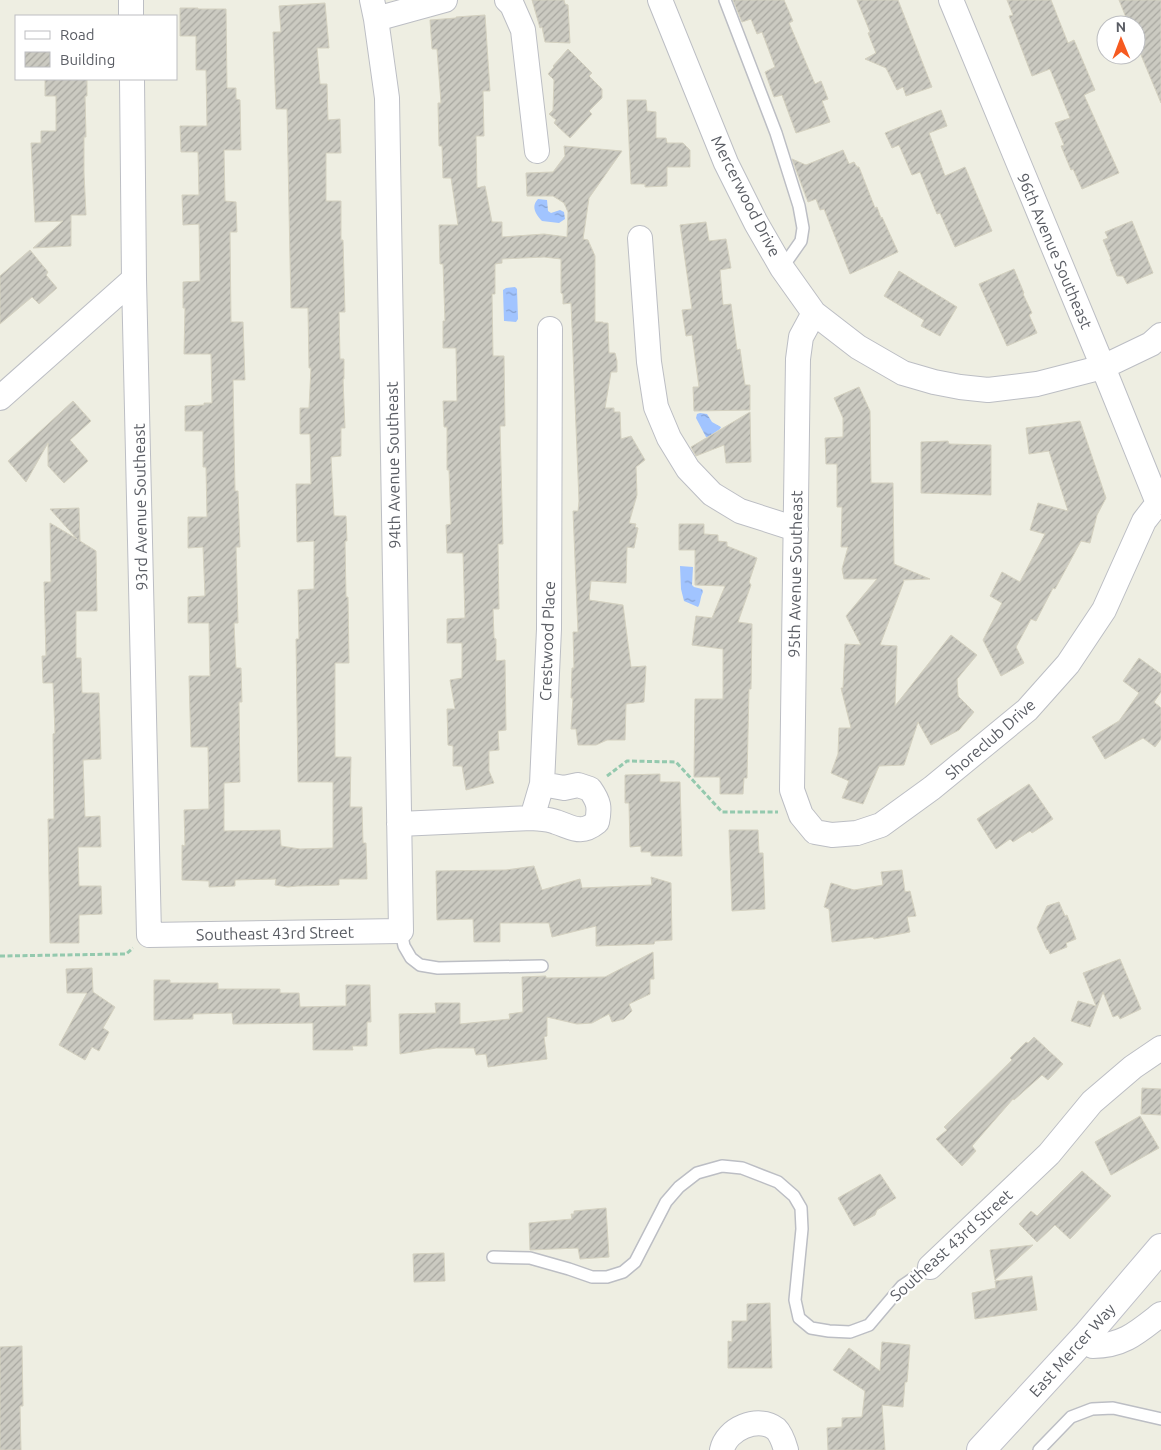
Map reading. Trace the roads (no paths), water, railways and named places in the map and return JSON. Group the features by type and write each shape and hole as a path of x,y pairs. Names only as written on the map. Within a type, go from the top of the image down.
{"street":[{"path":"131,0 131,15"},
{"path":"374,10 445,0"},
{"path":"507,0 512,5 523,30 537,151"},
{"name":"Mercerwood Drive","path":"660,0 726,163 756,223 782,268 814,313 858,347 903,373 934,382 988,390 1037,384 1104,367 1151,344 1161,335"},
{"name":"96th Avenue Southeast","path":"951,0 1159,502"},
{"name":"94th Avenue Southeast","path":"374,10 387,98 401,931"},
{"name":"93rd Avenue Southeast","path":"132,80 134,279 149,935"},
{"path":"640,238 649,362 656,407 669,438 688,469 712,494 740,511 796,529"},
{"path":"0,398 134,279"},
{"name":"95th Avenue Southeast","path":"814,313 801,337 798,358 792,790 801,815 815,832"},
{"name":"Crestwood Place","path":"532,818 542,784 549,629 550,328"},
{"name":"Shoreclub Drive","path":"815,832 832,835 857,833 881,825 932,788 1027,710 1068,664 1104,610 1144,521 1159,502"},
{"path":"399,824 532,818 555,821 576,830 589,829 597,822 599,810 597,799 590,789 578,785 564,788 542,784"},
{"name":"Southeast 43rd Street","path":"149,935 401,931"},
{"name":"Southeast 43rd Street","path":"930,1267 1049,1154 1092,1102 1133,1067 1161,1048"},
{"name":"East Mercer Way","path":"981,1450 1086,1336 1161,1248"},
{"path":"1086,1336 1093,1346 1108,1346 1133,1336 1161,1314"},
{"path":"722,1450 728,1437 742,1427 755,1423 765,1424 776,1429 783,1440 786,1450"}],"lane":[{"path":"725,0 776,133 799,206 803,228 801,242 782,268"},
{"path":"401,931 404,946 411,958 420,965 438,968 542,966"},
{"name":"Southeast 43rd Street","path":"492,1257 530,1258 592,1277 607,1277 623,1272 635,1262 666,1202 679,1188 696,1173 722,1166 742,1168 778,1182 794,1196 801,1208 802,1229 795,1300 799,1318 811,1328 850,1332 869,1325 902,1286 930,1267"},
{"path":"1039,1450 1071,1417 1092,1409 1113,1408 1161,1419"}],"water":[{"path":"538,199 547,200 548,211 551,213 560,210 564,212 565,219 559,223 542,221 537,216 535,210 535,204"},
{"path":"515,287 517,289 518,319 516,322 504,321 503,290"},
{"path":"697,414 707,414 712,422 721,427 720,429 706,437 696,418"},
{"path":"680,566 693,567 692,585 702,589 703,592 698,607 684,601 681,589"}]}
